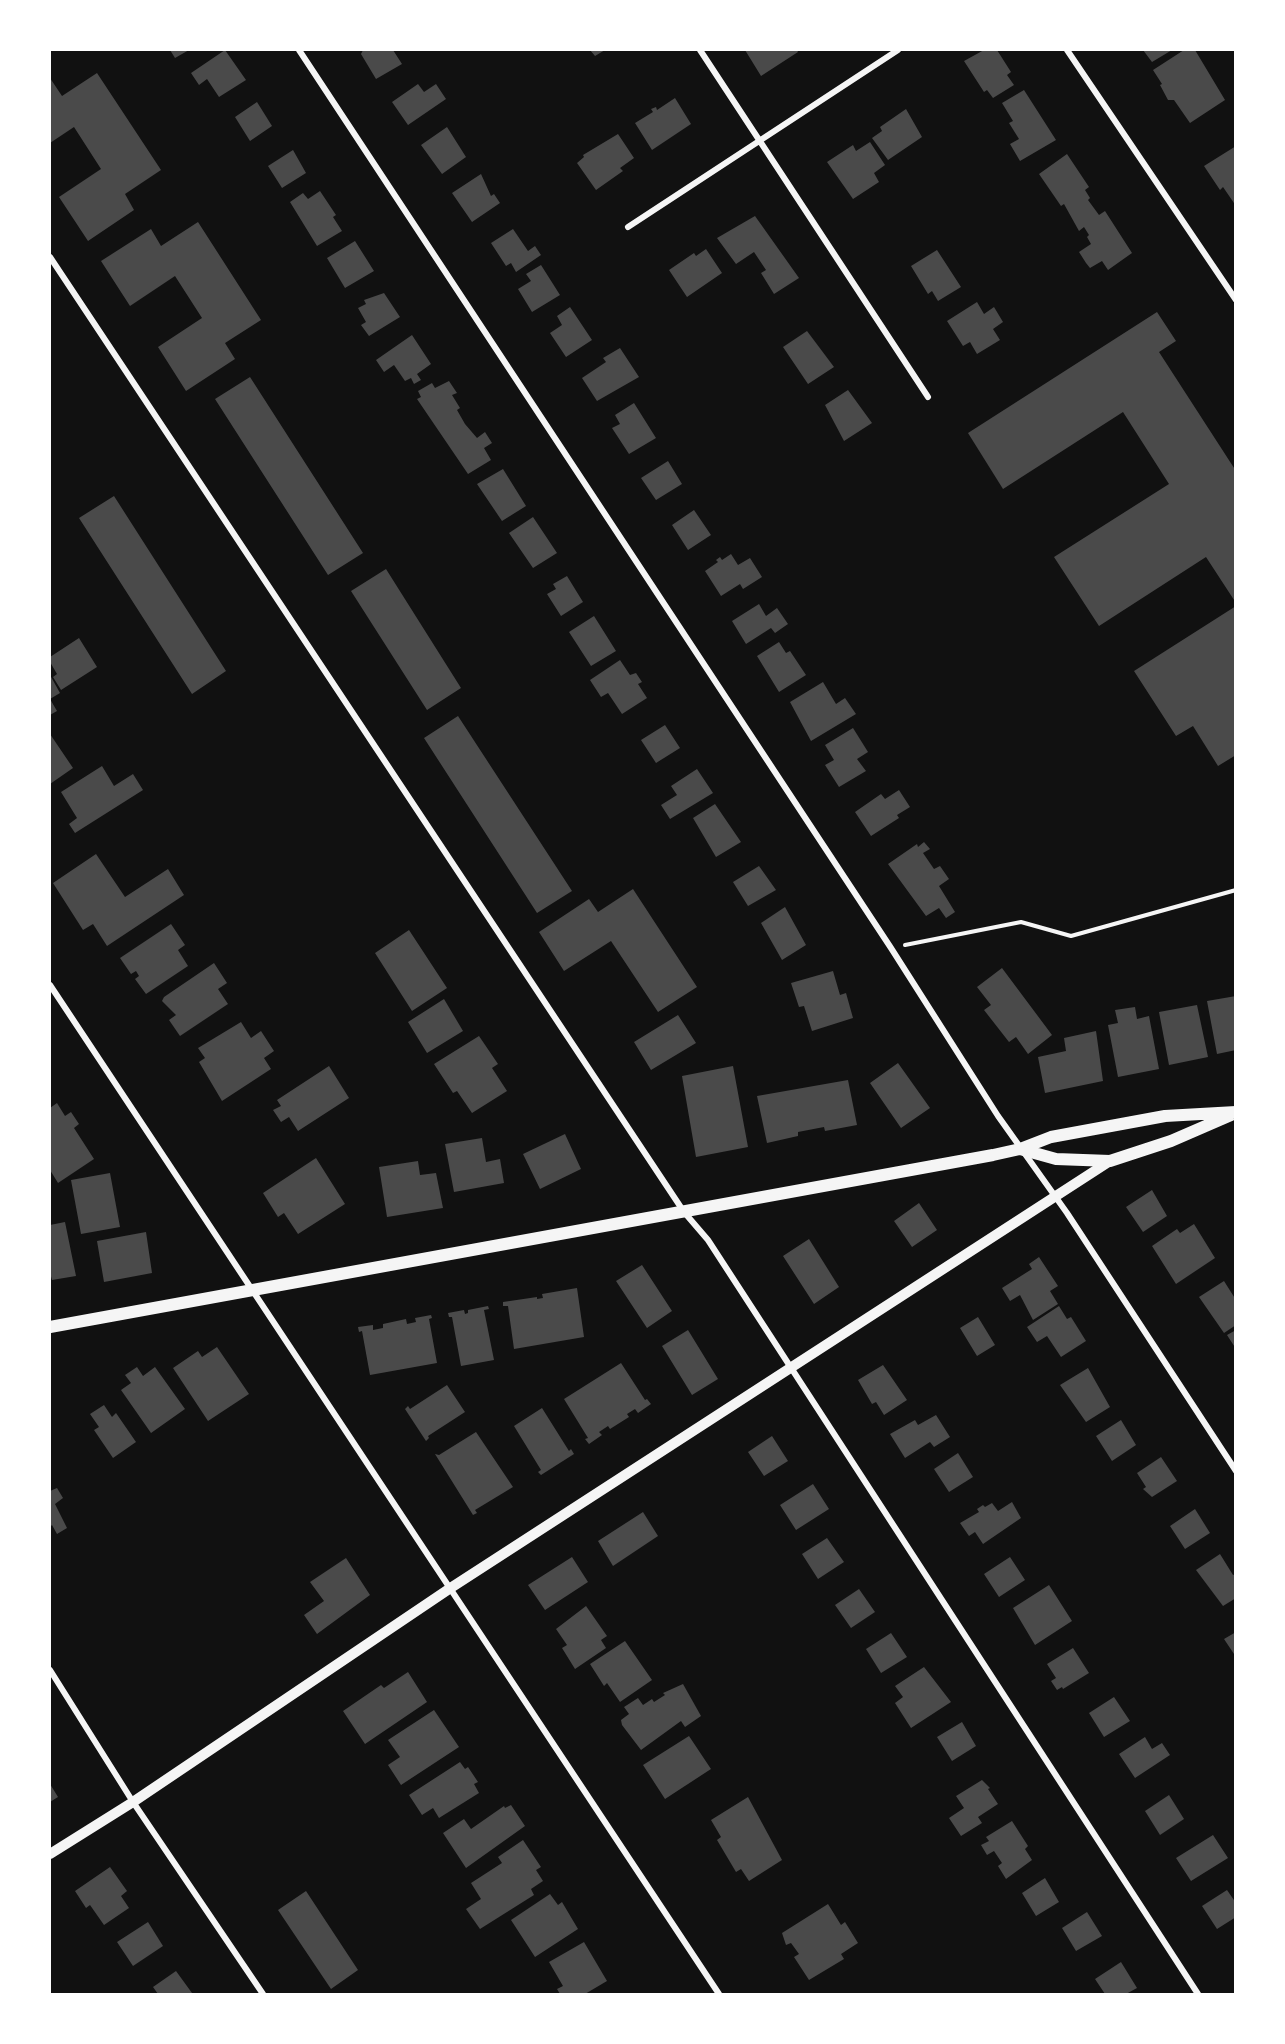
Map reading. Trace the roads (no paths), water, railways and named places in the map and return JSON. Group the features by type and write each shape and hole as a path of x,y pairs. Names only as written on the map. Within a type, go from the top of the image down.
{"main road":[{"path":"1020,1149 1056,1159 1110,1161 1172,1141 1236,1112"},
{"path":"50,1327 1020,1149 1051,1137 1165,1116 1236,1112"}],"street":[{"path":"299,50 891,948 1020,1149 1055,1196 1236,1471"},
{"path":"700,50 758,142 928,397"},
{"path":"628,227 898,50"},
{"path":"1067,50 1236,300"},
{"path":"50,257 684,1212 708,1240 1198,1995"},
{"path":"50,986 719,1995"},
{"path":"50,1854 133,1802 449,1588 1110,1161"},
{"path":"50,1670 133,1802 263,1995"}]}
